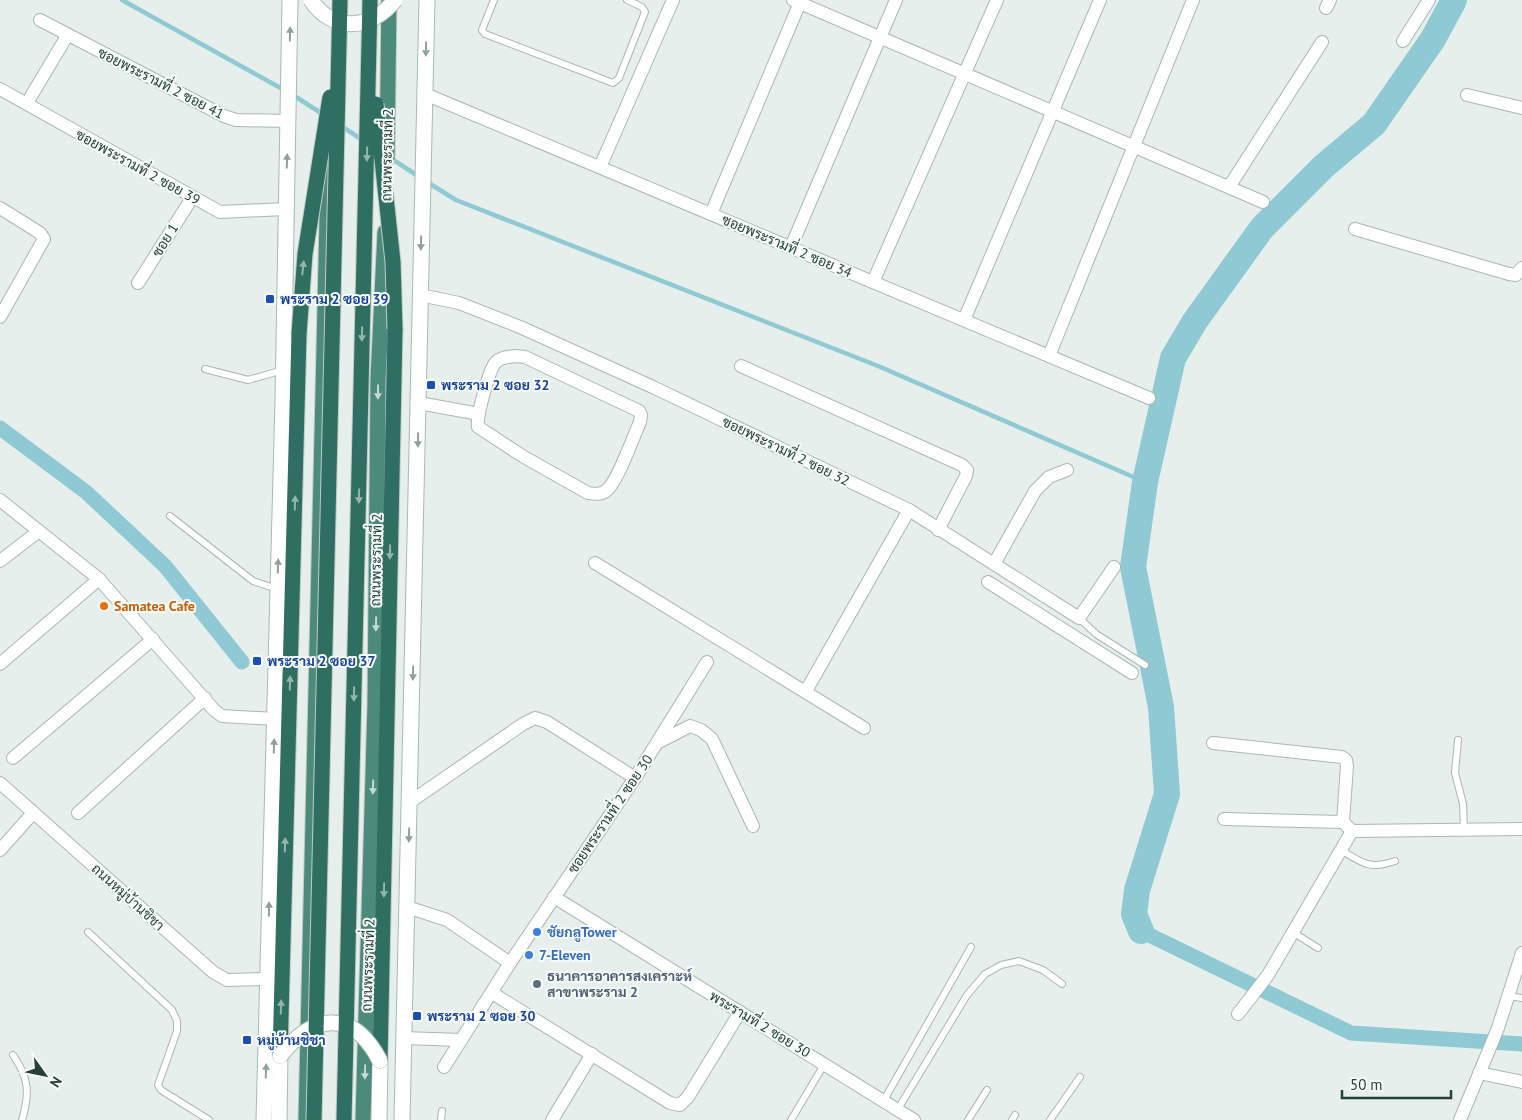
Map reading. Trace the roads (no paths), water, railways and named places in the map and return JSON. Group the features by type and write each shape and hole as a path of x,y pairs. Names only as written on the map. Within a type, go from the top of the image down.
{"highway":[{"path":"306,1120 333,0"},
{"path":"314,1120 340,0"},
{"path":"344,1120 370,0"},
{"name":"ถนนพระรามที่ 2","path":"364,1120 375,705 378,380 387,186 389,0"},
{"path":"280,1056 301,288 308,228 339,42"},
{"path":"369,42 393,262 395,314 380,1061"}],"main road":[{"path":"264,1120 275,719 290,0"},
{"path":"311,0 315,7 332,20 354,24 376,19 395,0"},
{"path":"402,1120 419,403 421,194 427,0"},
{"path":"278,1120 280,1056 304,1031 318,1025 334,1023 350,1027 363,1034 380,1061 379,1120"}],"street":[{"path":"600,167 673,0"},
{"path":"791,247 896,0"},
{"path":"873,282 997,0"},
{"path":"964,320 1100,0"},
{"path":"1049,356 1193,0"},
{"path":"1403,41 1429,0"},
{"path":"711,214 798,1 965,75 1263,202"},
{"name":"ซอยพระรามที่ 2 ซอย 41","path":"40,20 230,118 288,117"},
{"path":"27,104 68,36"},
{"path":"1229,187 1322,42"},
{"name":"ซอยพระรามที่ 2 ซอย 39","path":"0,89 220,212 285,209"},
{"name":"ซอยพระรามที่ 2 ซอย 34","path":"425,94 1149,398"},
{"path":"1467,95 1522,108"},
{"name":"ซอย 1","path":"138,283 192,198"},
{"path":"0,208 40,233 44,239 0,317"},
{"path":"1355,229 1509,274 1516,275 1522,268"},
{"name":"ซอยพระรามที่ 2 ซอย 32","path":"420,295 459,303 520,327 655,388 909,510 1079,618"},
{"path":"520,356 526,357 642,414 613,481 605,492 598,494 588,493 524,457 481,429 477,425 478,414 492,366 501,358 520,356"},
{"path":"742,366 962,465 966,470 966,476 938,530"},
{"path":"419,403 478,414"},
{"path":"994,564 1035,491 1049,477 1067,470"},
{"path":"0,500 99,580 222,716 275,719"},
{"path":"806,691 909,510"},
{"path":"0,561 39,531"},
{"path":"595,563 864,728"},
{"path":"1079,618 1114,567"},
{"path":"0,664 99,580"},
{"path":"988,582 1132,673"},
{"path":"1051,621 1062,606"},
{"path":"12,758 153,638"},
{"name":"ซอยพระรามที่ 2 ซอย 30","path":"444,1067 510,963 636,778 707,662"},
{"path":"78,813 205,698"},
{"path":"410,802 523,724 535,718 547,722 636,778"},
{"path":"658,742 690,726 701,730 712,739 753,826"},
{"path":"1213,744 1342,757 1347,766 1348,826 1334,866 1268,975 1238,1014"},
{"name":"ถนนหมู่บ้านชิชา","path":"0,783 212,972 227,980 268,978"},
{"path":"0,850 33,813"},
{"path":"1224,819 1464,830 1522,829"},
{"name":"พระรามที่ 2 ซอย 30","path":"554,897 825,1063 914,1120"},
{"path":"408,907 447,920 510,963"},
{"path":"1460,1120 1498,1028 1522,953"},
{"path":"492,993 670,1103 680,1105 688,1097 740,1012"},
{"path":"404,1038 461,1040"},
{"path":"552,1120 592,1054"},
{"path":"1479,1073 1522,1082"}],"lane":[{"path":"494,0 482,30 485,34 613,83 619,78 645,12 642,7 627,0"},
{"path":"205,369 248,380 283,370"},
{"path":"170,516 253,580 277,589"},
{"path":"1079,618 1096,634 1145,665"},
{"path":"1458,740 1455,773 1463,804 1464,830"},
{"path":"1341,850 1371,866 1381,866 1395,861"},
{"path":"88,932 172,1010 177,1021 177,1031 158,1085 161,1090 208,1120"},
{"path":"1294,933 1318,948"},
{"path":"884,1100 971,947"},
{"path":"898,1109 967,995 985,974 1001,964 1019,961 1042,970 1062,984"},
{"path":"1508,996 1522,998"},
{"path":"13,1055 24,1070 28,1081 22,1120"},
{"path":"791,1120 825,1063"},
{"path":"1050,1120 1080,1077"},
{"path":"968,1120 987,1090"},
{"path":"441,1120 442,1111"}],"waterway":[{"path":"122,0 286,91"},
{"path":"1141,931 1134,914 1137,890 1167,794 1161,707 1133,567 1145,482 1173,358 1195,321 1262,228 1324,166 1374,124 1433,39 1454,0"},
{"path":"293,95 324,115"},
{"path":"341,126 364,141"},
{"path":"389,157 421,178"},
{"path":"427,182 456,200 878,366 1145,482"},
{"path":"0,428 86,492 165,566 242,662"},
{"path":"1141,931 1351,1033 1522,1044"}],"place":[{"name":"พระราม 2 ซอย 39","path":"270,299"},
{"name":"พระราม 2 ซอย 32","path":"431,385"},
{"name":"Samatea Cafe","path":"104,606"},
{"name":"พระราม 2 ซอย 37","path":"257,661"},
{"name":"ชัยกลูTower","path":"537,932"},
{"name":"7-Eleven","path":"529,955"},
{"name":"ธนาคารอาคารสงเคราะห์ สาขาพระราม 2","path":"537,984"},
{"name":"พระราม 2 ซอย 30","path":"417,1016"},
{"name":"หมู่บ้านชิชา","path":"247,1040"}]}
